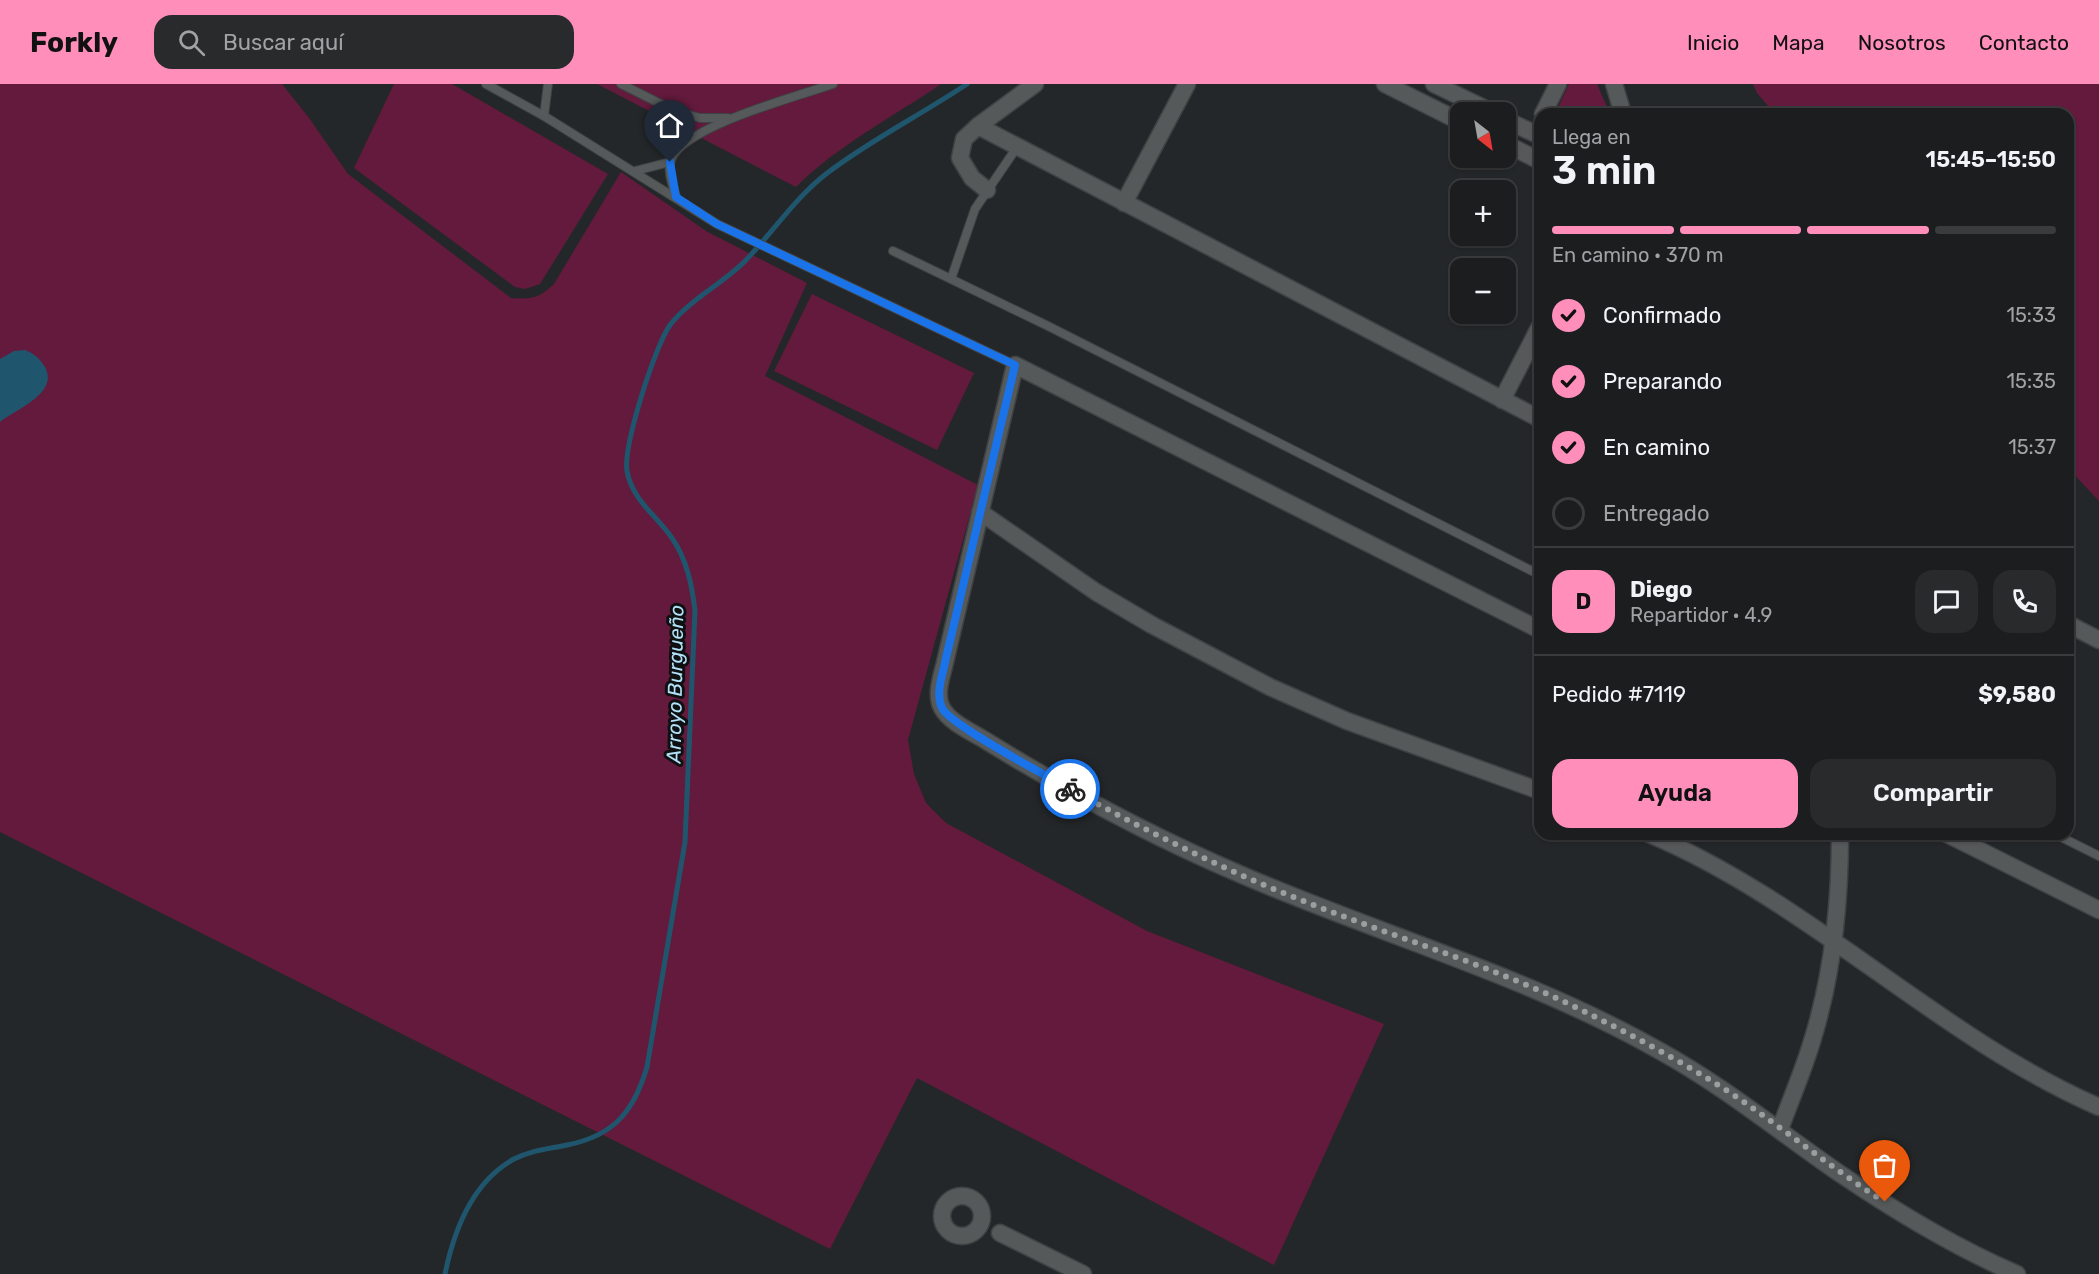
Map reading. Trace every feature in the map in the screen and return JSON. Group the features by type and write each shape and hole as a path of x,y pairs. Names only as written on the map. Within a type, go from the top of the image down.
{"street":[{"path":"987,190 972,178 960,158 964,139 1035,84"},
{"path":"1124,203 1187,84"},
{"path":"1385,84 1450,116"},
{"path":"1434,84 1471,102"},
{"path":"1546,108 1558,84"},
{"path":"1614,84 1621,108"},
{"path":"1516,123 1534,129"},
{"path":"978,126 1534,416"},
{"path":"1524,153 1534,137"},
{"path":"1516,149 1534,159"},
{"path":"1502,400 1534,338"},
{"path":"1534,627 1015,365 939,691 943,711 954,720 1020,762 1130,822 1203,858 1308,903 1514,980 1612,1025 1738,1098 1839,1173 1894,1208 1964,1249 2016,1274"},
{"path":"980,512 1096,592 1152,625 1270,687 1347,721 1534,789"},
{"path":"2074,627 2099,640"},
{"path":"1660,840 1733,878 1834,942 1950,1024 2006,1060 2099,1107"},
{"path":"1779,1129 1813,1038 1834,942 1840,840"},
{"path":"1959,840 2099,910"},
{"path":"999,1233 959,1236 948,1229 942,1217 946,1205 956,1197 962,1196 975,1200 999,1233 1083,1274"},
{"path":"972,1234 981,1224 982,1211"}],"lane":[{"path":"486,84 635,171 717,224 1015,365"},
{"path":"544,116 548,84"},
{"path":"621,84 675,111 700,118 731,118"},
{"path":"676,149 731,118 833,84"},
{"path":"675,111 676,149 670,162 676,197"},
{"path":"951,279 975,209 1017,147"},
{"path":"635,171 670,162"},
{"path":"893,251 1534,572"},
{"path":"2067,840 2099,856"}],"shaded area":[{"path":"0,84 282,84 348,174 511,298 534,297 554,284 621,172 706,231 807,283 765,376 978,485 908,740 914,774 926,803 946,823 1147,931 1384,1024 1274,1265 917,1078 830,1249 0,832"},
{"path":"394,84 452,84 608,174 540,284 525,289 515,287 354,168"},
{"path":"597,84 941,84 848,145 796,187"},
{"path":"1569,84 1597,84 1607,108 1558,108"},
{"path":"1753,84 2099,84 2099,501 2074,474 2074,108 1770,108 1757,93"},
{"path":"812,294 974,373 937,450 774,371"}],"water":[{"path":"25,350 43,364 48,374 47,383 35,399 0,422 0,359 14,351"}],"waterway":[{"name":"Arroyo Burgueño","path":"445,1274 460,1224 476,1194 487,1180 499,1169 520,1156 583,1141 610,1128 620,1119 636,1096 647,1067 685,842 695,611 682,555 666,530 639,499 627,471 627,458 635,419 656,353 670,325 678,316 746,260 815,183 860,150 967,84"}],"way so far":[{"path":"1070,789 1203,858 1308,903 1514,980 1612,1025 1659,1050 1738,1098 1839,1173 1885,1202"}],"route":[{"path":"670,162 676,197 717,224 1015,365 946,658 939,701 943,711 954,720 1020,762 1070,789"}]}
